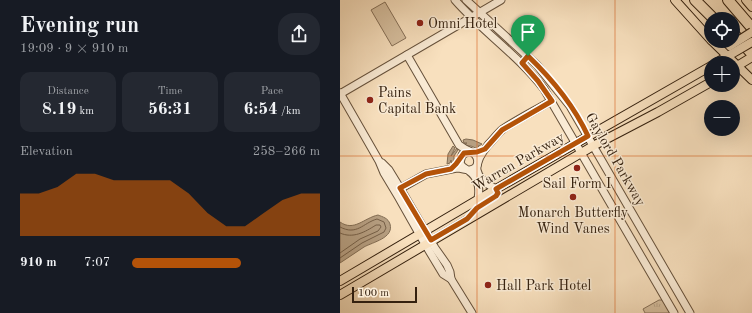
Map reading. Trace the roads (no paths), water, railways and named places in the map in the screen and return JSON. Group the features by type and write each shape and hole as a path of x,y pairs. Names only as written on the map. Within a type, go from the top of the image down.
{"highway":[{"path":"695,0 707,12"},
{"path":"704,0 715,12"},
{"path":"728,0 752,28"},
{"path":"740,41 752,54"}],"main road":[{"path":"676,0 704,32"},
{"path":"746,0 752,7"},
{"path":"725,56 752,32"},
{"path":"730,52 752,42"},
{"path":"723,48 730,52 732,56"},
{"path":"740,65 752,58"},
{"path":"740,68 752,80"},
{"name":"Warren Parkway","path":"340,281 478,199 704,70"},
{"path":"667,107 666,101 668,97 690,83 700,73"},
{"name":"Warren Parkway","path":"340,295 593,146 704,86"},
{"path":"467,219 477,208 496,196 498,193 496,189"}],"street":[{"name":"Gaylord Parkway","path":"455,0 522,63 538,81 552,101 674,313"},
{"name":"Gaylord Parkway","path":"466,0 528,56 543,72 575,113 690,313"},
{"path":"472,313 451,279 450,272 428,242 397,190 384,173 379,161 340,93 501,0"},
{"path":"397,190 426,174 459,168 474,168 478,162 477,156 460,145 407,54"},
{"path":"522,63 528,56"},
{"path":"478,199 480,188 477,177 477,169 480,156 485,149 502,130 552,101"},
{"path":"460,145 461,166 484,183 496,189"},
{"path":"451,169 464,153 477,152 485,149"},
{"path":"662,294 675,286"}],"water":[{"path":"466,139 482,144 478,146 480,148 478,149 471,146 464,146 463,145 467,143 464,143 463,140"},
{"path":"453,146 455,148 451,156 457,148 458,150 454,156 454,163 452,165 451,160 450,163 447,164 448,154"},
{"path":"378,215 388,220 390,224 389,233 382,239 364,247 340,263 340,222 350,226"}],"place":[{"name":"Omni Hotel","path":"420,23"},
{"name":"Pains Capital Bank","path":"370,100"},
{"name":"Sail Form I","path":"577,168"},
{"name":"Monarch Butterfly Wind Vanes","path":"573,197"},
{"name":"Hall Park Hotel","path":"488,285"}]}
